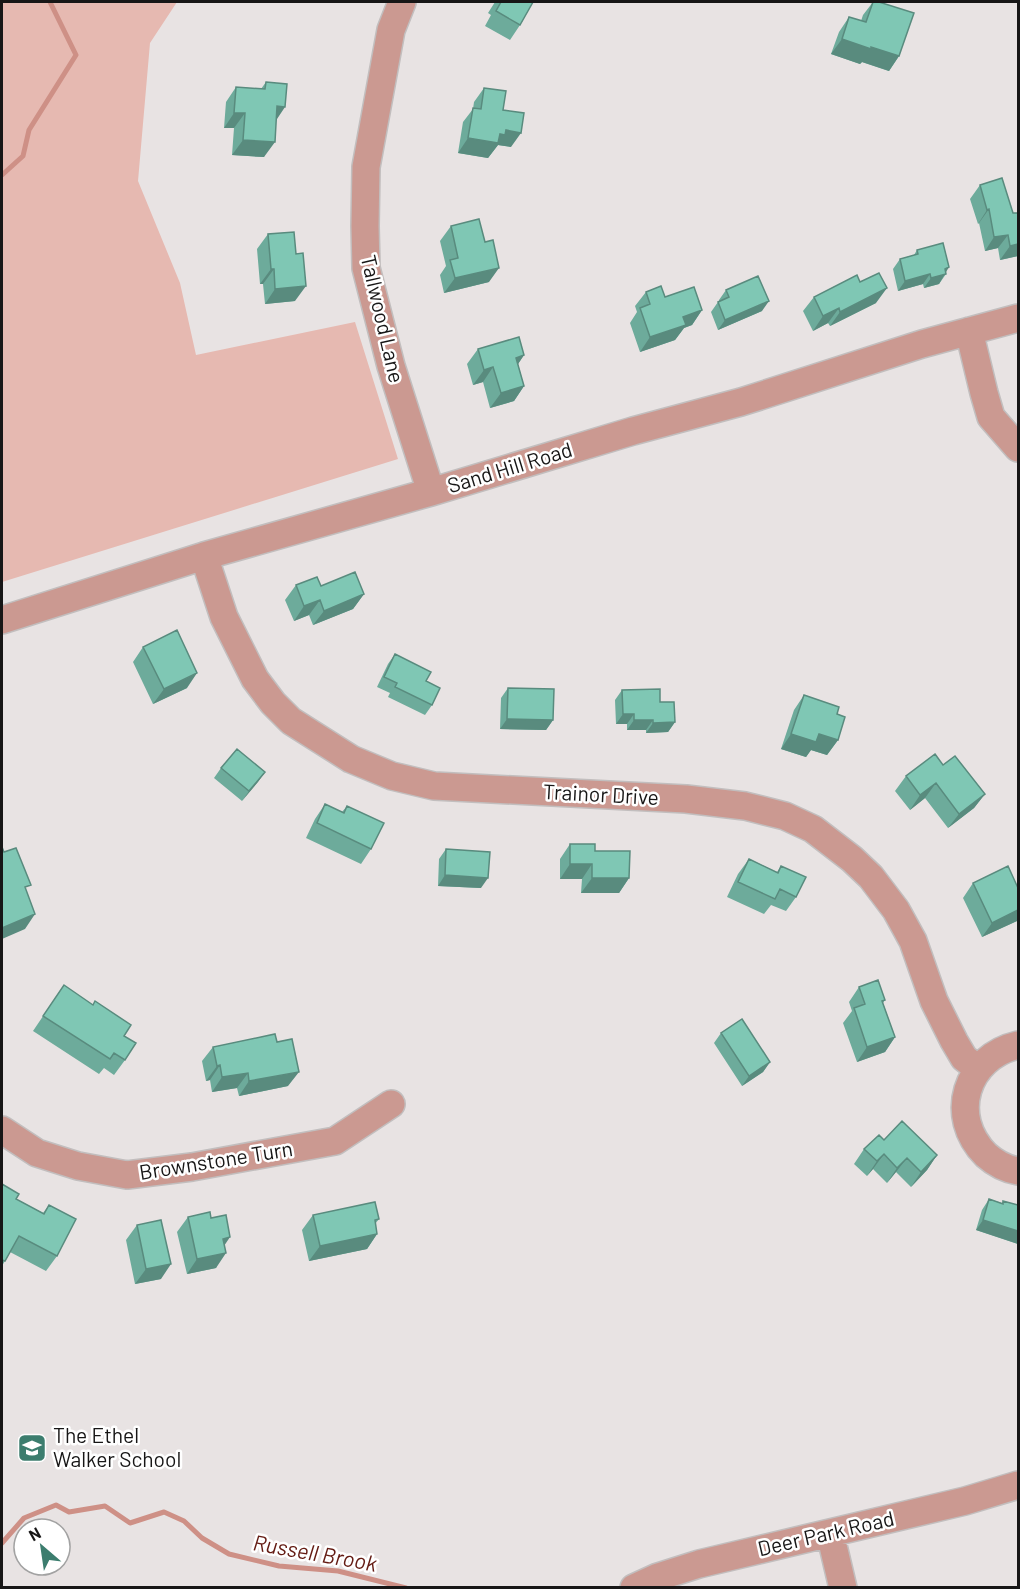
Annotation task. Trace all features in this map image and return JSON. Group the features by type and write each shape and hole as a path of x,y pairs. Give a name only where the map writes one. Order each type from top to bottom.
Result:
{"street":[{"name":"Tallwood Lane","path":"402,2 391,30 366,167 364,226 366,268 391,366 431,492"},
{"name":"Sand Hill Road","path":"2,620 204,556 431,492 633,431 741,402 922,344 1018,318"},
{"path":"969,331 991,417 1018,448"},
{"name":"Trainor Drive","path":"204,556 224,617 255,679 273,703 291,721 351,759 392,776 434,786 686,799 745,807 785,816 813,829 871,876 896,910 913,940 934,1001 954,1041 964,1058 978,1069"},
{"path":"1018,1045 991,1056 978,1069 968,1087 964,1107 968,1128 977,1146 992,1161 1010,1170 1018,1171"},
{"name":"Brownstone Turn","path":"2,1130 37,1153 78,1166 127,1175 192,1167 335,1141 391,1104"},
{"name":"Deer Park Road","path":"634,1587 699,1564 965,1501 1018,1485"},
{"path":"830,1533 843,1587"}],"shaded area":[{"path":"2,2 177,2 150,43 138,181 180,283 196,355 355,322 398,459 2,582"}],"building":[{"path":"501,2 533,2 520,25 496,11"},
{"path":"873,2 914,13 899,56 842,39 849,17 866,22"},
{"path":"266,82 287,84 285,107 277,106 275,142 243,140 245,113 234,113 236,87 265,89"},
{"path":"484,88 506,91 503,110 524,113 521,133 506,130 505,135 500,134 498,143 468,138 473,108 481,109"},
{"path":"1002,178 1013,213 1018,213 1018,244 1010,246 1008,235 994,237 989,209 987,210 980,185"},
{"path":"479,219 485,242 493,240 499,268 455,278 450,260 458,258 451,226"},
{"path":"294,232 296,254 303,253 306,286 275,289 268,234"},
{"path":"943,243 949,267 945,269 946,274 931,278 930,274 905,281 900,259 918,254 917,250"},
{"path":"879,273 887,288 840,312 839,308 823,316 814,297 857,275 860,282"},
{"path":"758,276 769,301 725,320 718,302 729,297 726,290"},
{"path":"661,286 665,297 694,287 702,310 683,317 686,325 650,337 640,308 650,304 646,292"},
{"path":"519,337 524,355 516,358 524,386 501,393 493,367 484,370 478,349"},
{"path":"355,572 364,594 324,611 320,600 304,606 296,585 317,577 321,586"},
{"path":"177,630 197,673 164,689 143,647"},
{"path":"395,654 431,672 426,681 440,688 432,705 395,687 397,683 384,677"},
{"path":"508,688 554,689 553,720 507,719"},
{"path":"660,689 660,702 674,702 675,722 653,723 653,720 634,720 634,714 623,714 622,690"},
{"path":"804,695 839,707 837,714 845,717 838,740 819,734 816,742 791,734"},
{"path":"237,749 265,772 249,791 221,768"},
{"path":"935,754 943,765 955,756 985,794 959,814 936,783 920,795 906,776"},
{"path":"325,804 344,813 347,806 384,823 371,849 317,823"},
{"path":"570,844 595,844 595,851 630,851 629,878 592,878 592,864 570,864"},
{"path":"2,847 4,852 16,848 31,885 25,887 35,914 2,928"},
{"path":"446,849 490,852 488,878 445,875"},
{"path":"749,859 778,873 781,866 806,877 796,897 780,889 775,899 738,882"},
{"path":"1008,866 1018,888 1018,910 992,923 973,883"},
{"path":"878,980 885,1000 882,1001 895,1037 867,1047 854,1008 865,1004 859,987"},
{"path":"64,985 93,1005 95,1001 131,1025 124,1036 136,1043 125,1060 114,1053 110,1059 43,1016"},
{"path":"742,1019 770,1062 749,1076 721,1033"},
{"path":"275,1034 277,1042 292,1039 299,1072 249,1081 248,1073 222,1077 213,1047"},
{"path":"902,1121 937,1155 921,1172 907,1158 897,1168 884,1154 877,1161 864,1149 879,1135 884,1140"},
{"path":"2,1184 19,1194 16,1199 44,1214 49,1205 76,1219 57,1256 19,1236 5,1261 2,1260"},
{"path":"989,1199 1003,1204 1003,1201 1018,1205 1018,1231 983,1220"},
{"path":"375,1202 379,1219 375,1220 377,1234 320,1246 313,1215"},
{"path":"210,1212 211,1218 226,1215 230,1237 223,1239 226,1253 197,1259 188,1217"},
{"path":"161,1220 171,1264 146,1269 137,1225"}],"waterway":[{"path":"2,175 23,156 29,130 76,55 50,2"},
{"name":"Russell Brook","path":"2,1543 24,1518 56,1505 69,1512 105,1506 130,1523 164,1512 184,1521 202,1538 229,1554 279,1566 338,1571 406,1588"}],"place":[{"name":"The Ethel Walker School","path":"32,1448"}]}
